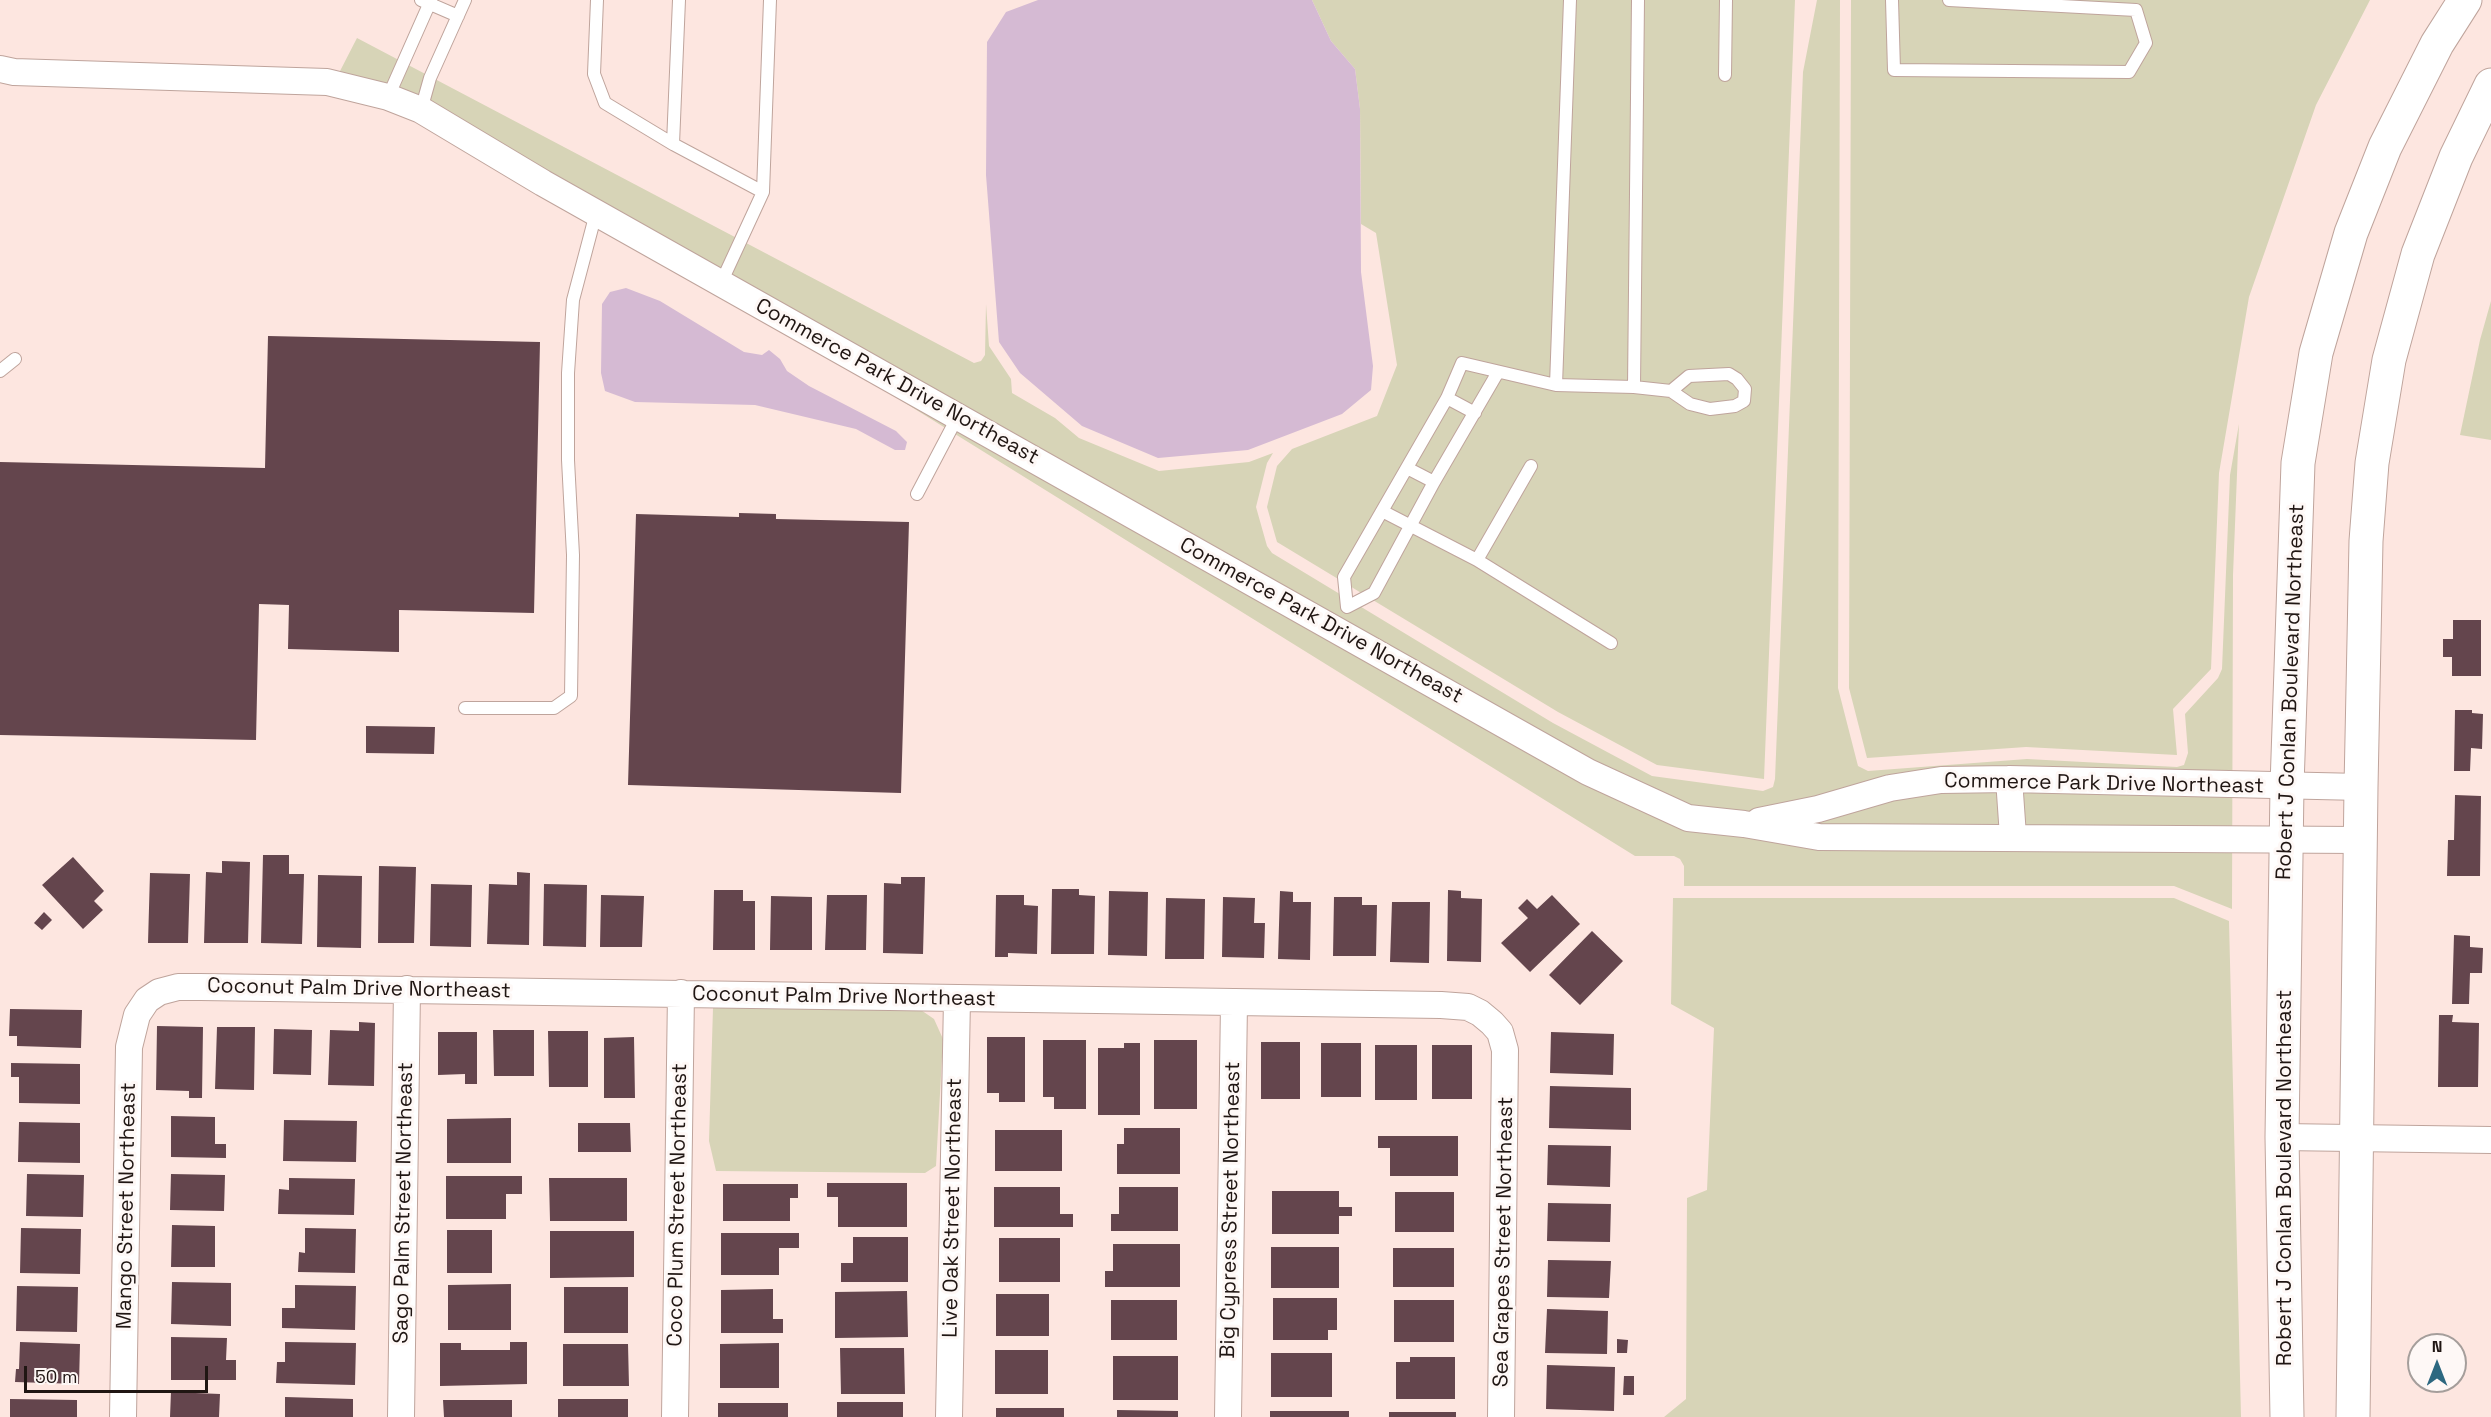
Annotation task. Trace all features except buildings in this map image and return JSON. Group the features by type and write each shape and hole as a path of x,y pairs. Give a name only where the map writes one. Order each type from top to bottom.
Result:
{"main road":[{"name":"Robert J Conlan Boulevard Northeast","path":"2287,1417 2282,1137 2285,840 2298,463 2316,353 2351,233 2385,147 2437,44 2465,0"},
{"path":"2353,1417 2361,787 2366,541 2372,463 2390,360 2418,254 2456,157 2491,85"}],"street":[{"name":"Commerce Park Drive Northeast","path":"4,73 327,82 388,97 421,110 596,213 1588,772 1688,818 1744,824 1819,837 2013,836 2360,840"},
{"name":"Commerce Park Drive Northeast","path":"1744,824 1818,809 1890,788 1941,780 2009,779 2361,787"},
{"path":"2009,779 2013,836"},
{"name":"Coconut Palm Drive Northeast","path":"147,1000 159,992 178,987 1441,1005 1468,1007 1480,1013 1500,1032 1506,1066"},
{"name":"Sago Palm Street Northeast","path":"401,1417 407,989"},
{"name":"Coco Plum Street Northeast","path":"675,1417 681,993"},
{"name":"Live Oak Street Northeast","path":"949,1417 957,999"},
{"name":"Mango Street Northeast","path":"123,1417 129,1047 137,1015 147,1000"},
{"name":"Big Cypress Street Northeast","path":"1228,1417 1234,1003"},
{"name":"Sea Grapes Street Northeast","path":"1502,1417 1506,1066"},
{"path":"2282,1137 2491,1140"}],"lane":[{"path":"421,110 430,78 465,0"},
{"path":"597,0 594,74 605,103 673,144 763,192"},
{"path":"673,144 679,0"},
{"path":"721,283 763,192 770,0"},
{"path":"1556,385 1570,0"},
{"path":"1634,387 1638,0"},
{"path":"1725,75 1726,0"},
{"path":"1892,0 1894,70 2129,72 2146,43 2136,10 1949,0"},
{"path":"388,97 427,1 458,16"},
{"path":"465,708 554,708 571,696 573,555 567,460 567,373 573,300 596,213"},
{"path":"0,370 15,359"},
{"path":"1336,630 1347,607 1344,577 1447,398 1462,363 1556,385 1634,387 1671,391 1690,404 1710,409 1735,406 1744,401 1745,388 1729,374 1689,376 1671,391"},
{"path":"1347,607 1374,593 1434,482 1498,372"},
{"path":"1447,398 1475,413"},
{"path":"917,494 958,416"},
{"path":"1477,560 1531,466"},
{"path":"1407,468 1434,482"},
{"path":"1382,511 1411,528 1477,560 1611,643"}],"shaded area":[{"path":"1038,0 1312,0 1331,41 1355,69 1360,109 1361,272 1373,366 1371,390 1342,414 1248,450 1158,458 1082,426 1020,373 999,342 986,175 987,42 1006,12"},
{"path":"1312,0 1795,0 1764,779 1657,765 1558,712 1277,542 1267,507 1277,466 1292,449 1377,416 1397,365 1376,233 1361,224 1360,109 1355,69 1331,41"},
{"path":"1817,0 1840,0 1838,688 1858,766 1868,771 2027,759 2177,767 2184,765 2188,753 2185,714 2218,678 2222,669 2230,475 2239,424 2233,575 2232,909 2174,886 1684,886 1684,866 1680,859 1674,856 1635,856 491,146 339,73 357,38 974,363 981,361 985,355 986,304 989,346 1011,379 1012,393 1055,418 1079,438 1159,471 1249,462 1273,453 1267,463 1256,507 1267,546 1272,553 1553,723 1652,776 1763,791 1773,787 1775,779 1803,72"},
{"path":"1851,0 2370,0 2316,105 2249,297 2219,473 2211,669 2173,709 2177,755 2026,747 1867,758 1849,688"},
{"path":"626,288 660,301 744,352 762,355 769,350 780,359 787,371 809,386 896,431 907,442 905,450 895,450 856,429 755,405 635,402 605,391 601,373 602,304 610,292"},
{"path":"2491,301 2491,440 2460,435 2480,340"},
{"path":"1673,898 2174,898 2229,921 2241,1417 1664,1417 1686,1399 1687,1198 1707,1190 1714,1028 1671,1004"},
{"path":"728,1003 918,1008 934,1019 943,1039 936,1166 925,1173 716,1171 709,1141 713,1008"}]}
